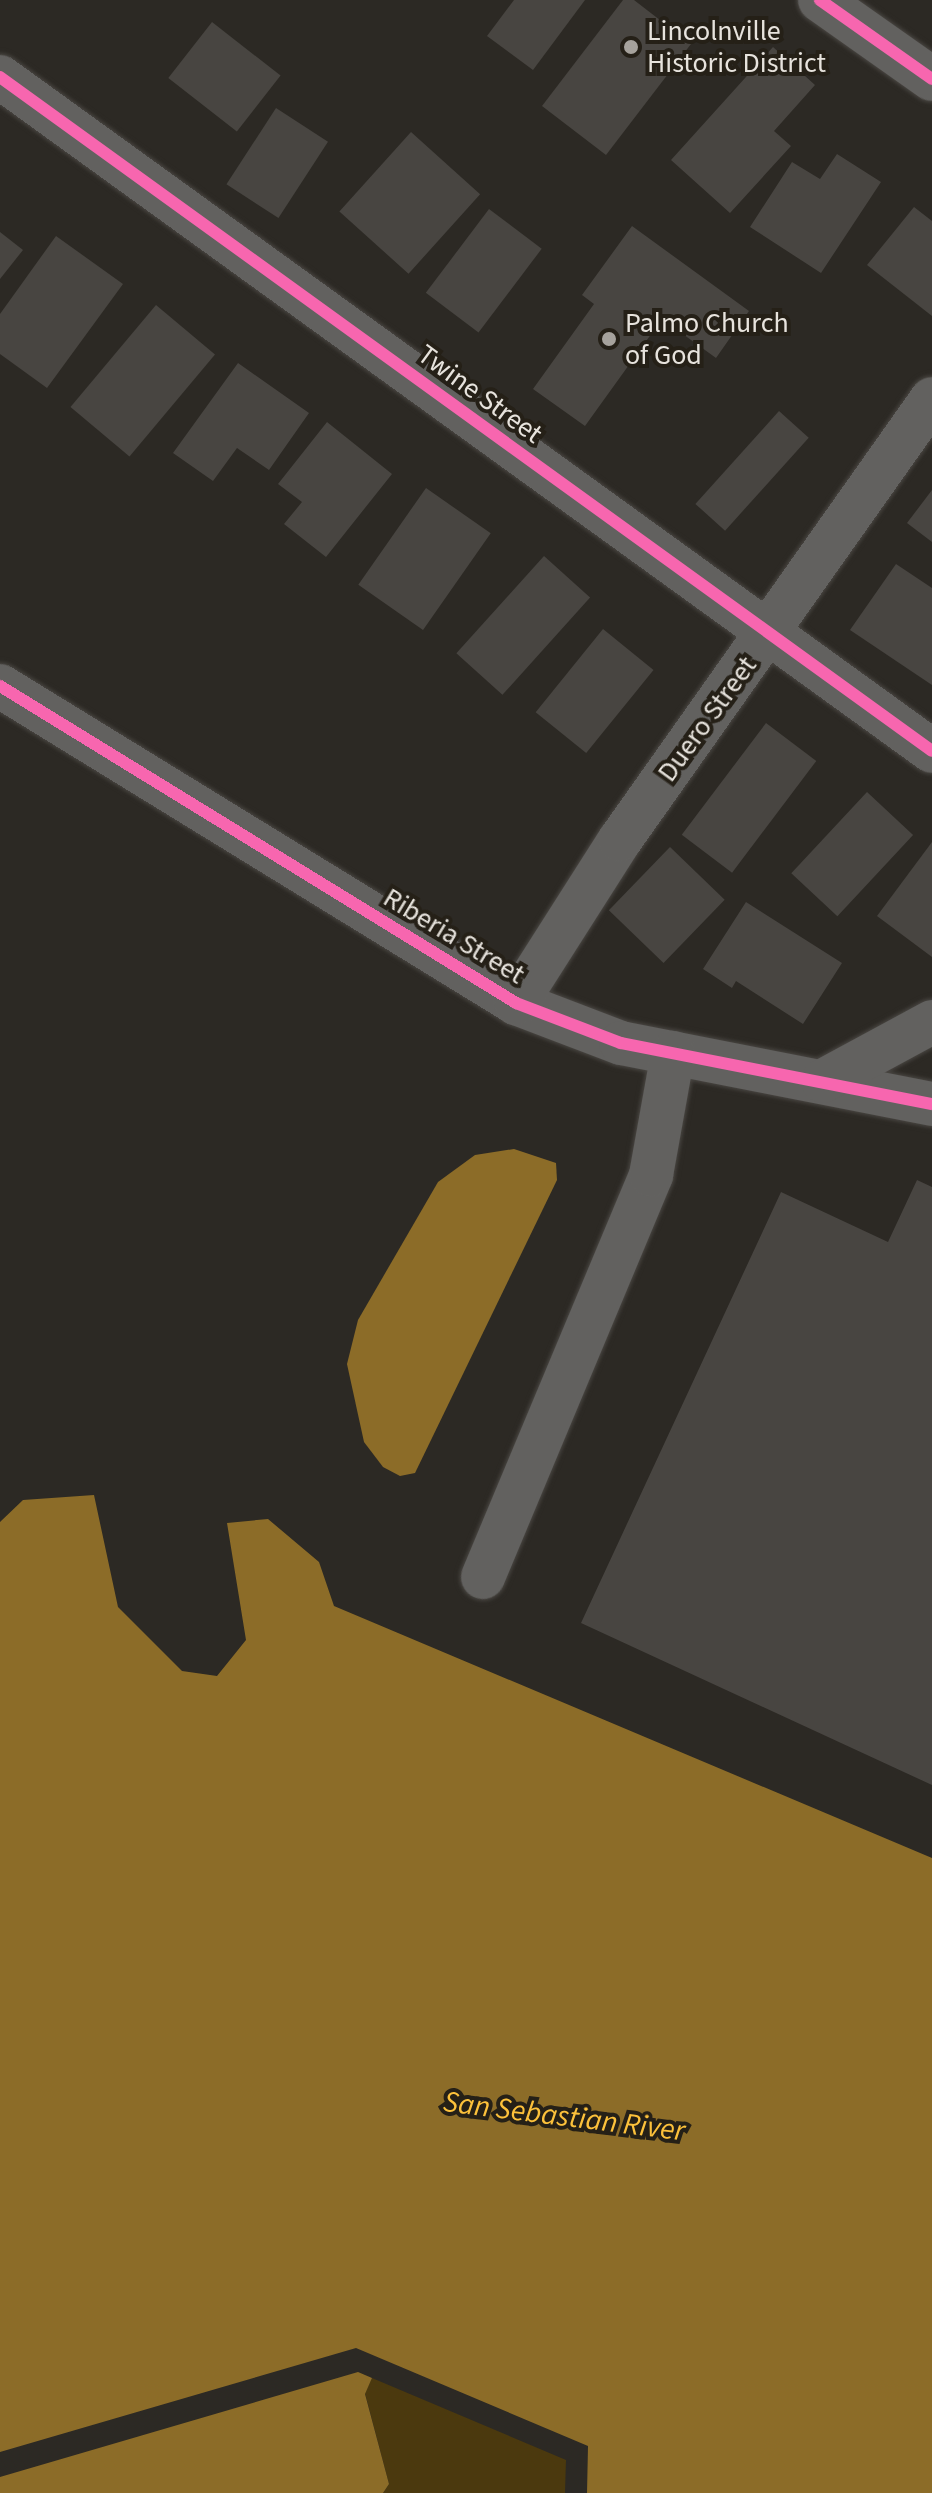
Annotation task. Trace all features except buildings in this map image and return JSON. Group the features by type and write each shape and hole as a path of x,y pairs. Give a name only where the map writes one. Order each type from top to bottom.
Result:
{"street":[{"path":"820,0 932,79"},
{"name":"Twine Street","path":"0,77 932,751"},
{"name":"Duero Street","path":"516,1003 620,840 932,399"},
{"name":"Riberia Street","path":"0,686 516,1003 586,1032 673,1053 932,1104"},
{"path":"823,1081 932,1022"},
{"path":"483,1577 651,1175 673,1053"}],"shaded area":[{"path":"372,2378 566,2460 565,2493 383,2493 389,2484 365,2393"}],"water":[{"path":"514,1149 556,1163 557,1180 415,1473 400,1476 383,1467 364,1442 347,1364 358,1320 438,1182 475,1155"},
{"name":"San Sebastian River","path":"94,1495 118,1607 182,1671 217,1676 246,1640 227,1523 268,1519 319,1562 334,1606 932,1858 932,2493 587,2493 588,2446 356,2348 0,2452 0,1522 23,1500"},
{"path":"358,2372 372,2378 365,2394 389,2484 383,2493 0,2493 0,2477"}],"cycle path":[{"path":"820,0 932,79"},
{"path":"0,77 932,751"},
{"path":"0,686 516,1003 621,1043 932,1104"}],"place":[{"name":"Lincolnville Historic District","path":"631,47"},
{"name":"Palmo Church of God","path":"609,339"}]}
